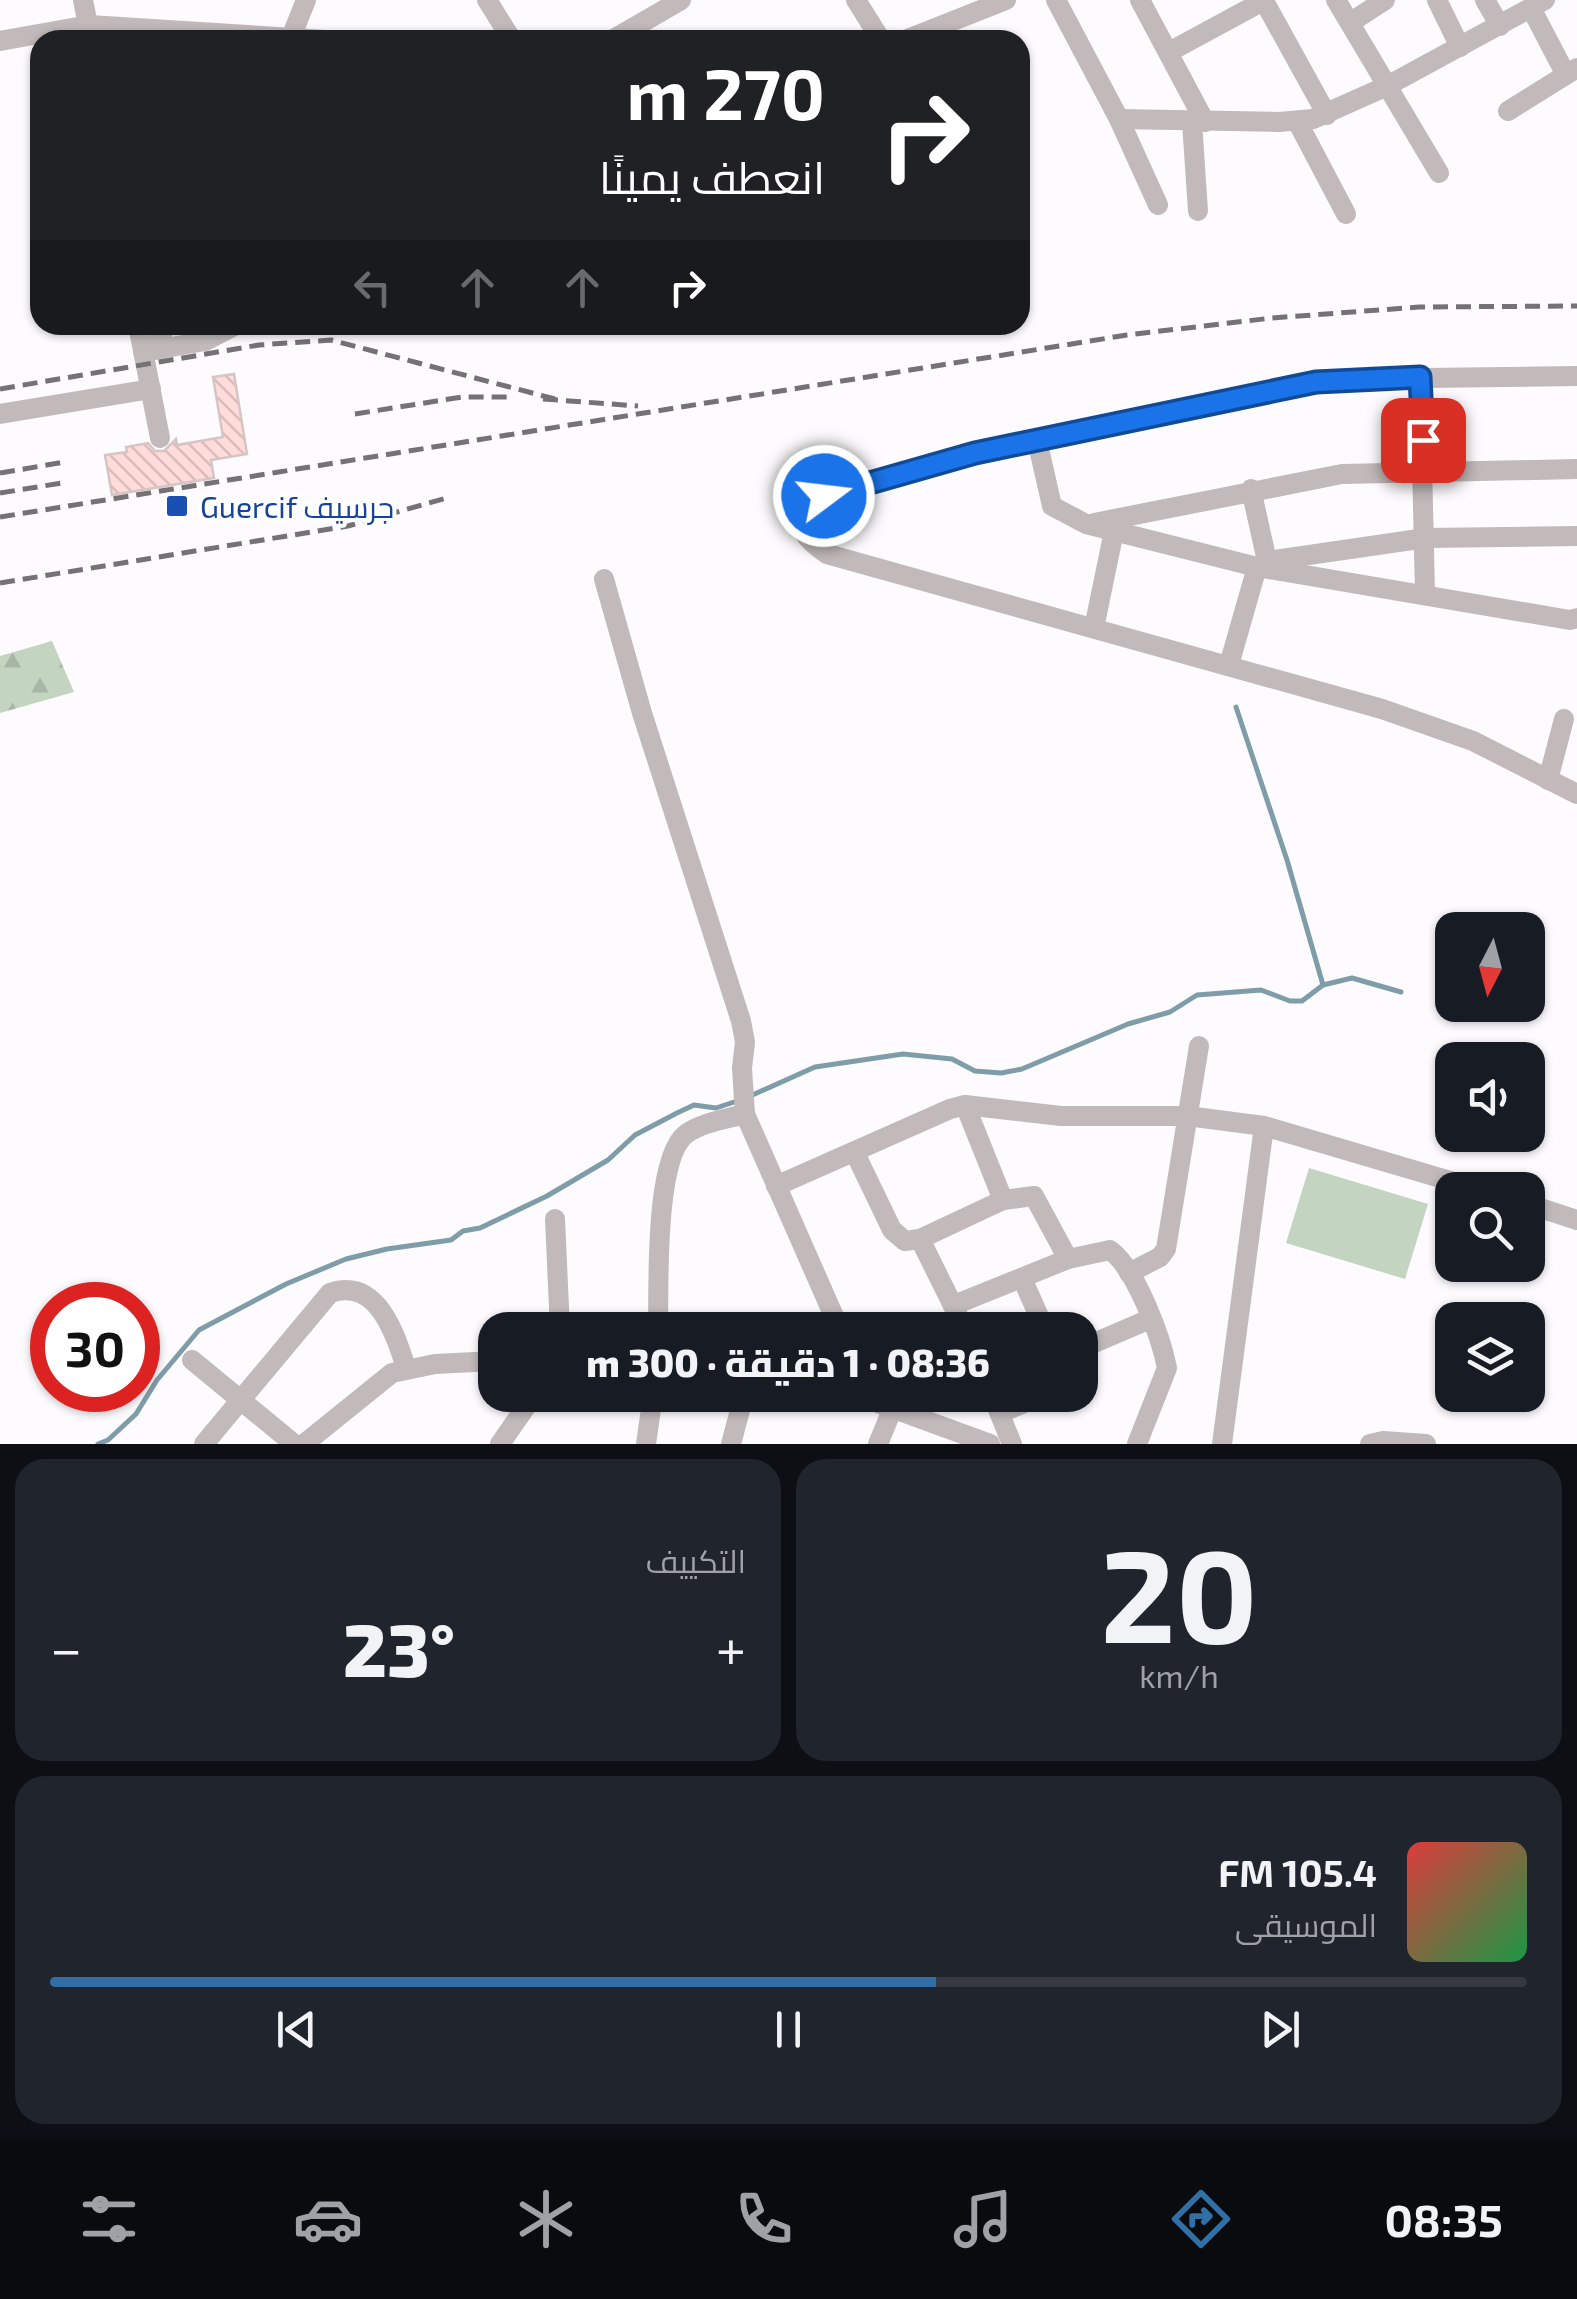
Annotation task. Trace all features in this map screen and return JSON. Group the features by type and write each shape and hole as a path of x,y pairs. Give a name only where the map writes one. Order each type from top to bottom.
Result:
{"street":[{"path":"82,0 89,30"},
{"path":"294,30 306,0"},
{"path":"487,0 506,30"},
{"path":"629,30 680,0"},
{"path":"856,0 875,30"},
{"path":"930,30 1006,0"},
{"path":"1056,0 1119,119 1158,205"},
{"path":"1140,0 1169,52 1199,122 1198,210"},
{"path":"1169,52 1264,0 1327,116"},
{"path":"1336,0 1439,173"},
{"path":"1351,22 1386,0"},
{"path":"1437,0 1460,47"},
{"path":"1485,0 1500,26"},
{"path":"1119,119 1297,121 1327,116 1538,4 1571,72 1508,110"},
{"path":"0,41 30,38"},
{"path":"1297,121 1346,214"},
{"path":"142,335 149,351 160,438"},
{"path":"149,351 159,335"},
{"path":"149,351 205,341 217,335"},
{"path":"1577,376 1316,382 975,453 824,496 806,504 801,516 801,528 808,542 827,554 1441,728 1577,794"},
{"path":"1420,377 1426,538 1424,593"},
{"path":"0,414 151,389"},
{"path":"1036,440 1052,506 1086,524 1262,564 1570,620 1577,618"},
{"path":"1086,524 1342,474 1577,469"},
{"path":"1229,666 1262,564 1251,489"},
{"path":"1094,628 1114,531"},
{"path":"1262,564 1426,538 1577,536"},
{"path":"604,578 642,713 741,1021 745,1042 745,1114 832,1312"},
{"path":"1548,780 1564,719"},
{"path":"1129,1273 1160,1258 1166,1249 1199,1046"},
{"path":"776,1186 950,1108 965,1105 1061,1116 1187,1116 1264,1126 1435,1176"},
{"path":"965,1105 1003,1200"},
{"path":"658,1312 668,1162 687,1133 745,1114"},
{"path":"1222,1444 1264,1126"},
{"path":"855,1153 892,1230 905,1242 920,1239 1003,1200 1034,1196 1068,1259"},
{"path":"1545,1210 1577,1220"},
{"path":"555,1219 559,1312"},
{"path":"920,1239 957,1312"},
{"path":"954,1304 1068,1259 1110,1250 1129,1273 1167,1368 1137,1444"},
{"path":"1022,1278 1037,1312"},
{"path":"204,1444 330,1293 354,1289 366,1295 382,1311 396,1336 406,1368"},
{"path":"1098,1341 1150,1319"},
{"path":"192,1360 294,1444"},
{"path":"304,1444 380,1382 406,1368 478,1362"},
{"path":"500,1444 522,1412"},
{"path":"646,1444 650,1412"},
{"path":"731,1444 739,1412"},
{"path":"874,1412 878,1444"},
{"path":"903,1412 990,1444"},
{"path":"999,1412 1012,1444"},
{"path":"1370,1444 1426,1444"}],"green space":[{"path":"52,641 74,692 0,713 0,656"},
{"path":"1309,1168 1428,1204 1405,1279 1286,1243"}],"building":[{"name":"Guercif جرسيف","path":"234,374 247,454 211,460 214,478 112,495 105,455 127,452 126,447 148,443 155,451 164,451 176,439 177,445 223,437 213,377"}],"waterway":[{"path":"1236,707 1323,985"},
{"path":"748,1097 815,1067 903,1054 952,1059 975,1071 1001,1073 1022,1069 1128,1024 1170,1012 1197,995 1261,990 1290,1001 1302,1001 1323,985 1352,978 1401,992"},
{"path":"98,1444 108,1440 136,1414 157,1380 199,1330 286,1284 346,1259 451,1240 463,1231 480,1228 547,1196 608,1160 635,1135 677,1113 694,1105 716,1108 737,1101"}],"railway":[{"path":"0,517 1127,335 1272,318 1419,307 1577,306"},
{"path":"0,389 259,345 331,340 555,399"},
{"path":"355,414 462,397 508,397"},
{"path":"543,399 638,406"},
{"path":"0,473 65,462"},
{"path":"0,493 68,482"},
{"path":"0,583 348,526 450,497"}],"place":[{"name":"Guercif جرسيف","path":"177,506"}],"route":[{"path":"824,496 975,453 1340,378 1420,377 1423,440"}]}
